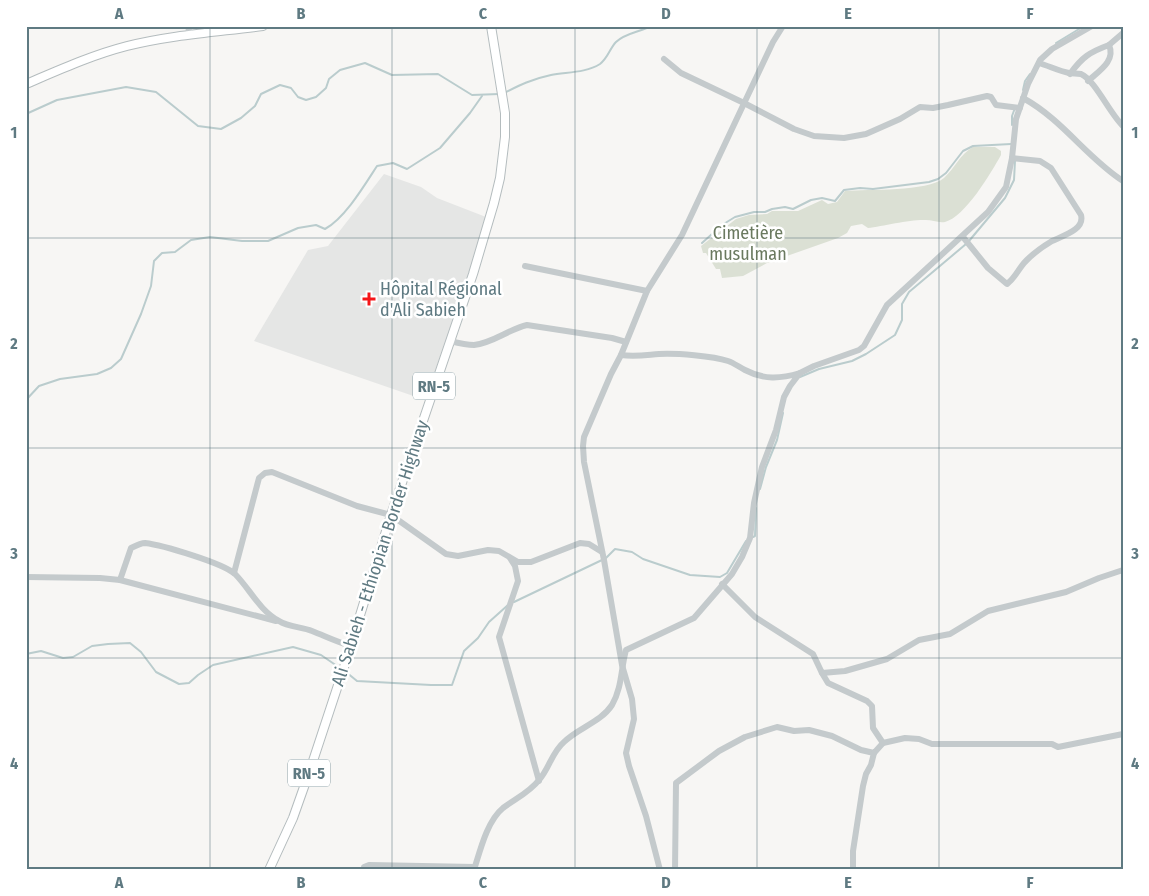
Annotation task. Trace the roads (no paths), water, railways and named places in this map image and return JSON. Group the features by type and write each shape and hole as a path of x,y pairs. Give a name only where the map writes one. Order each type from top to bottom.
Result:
{"main road":[{"path":"26,84 100,54 126,46 190,35 263,26"},
{"name":"Ali Sabieh - Ethiopian Border Highway","path":"269,870 293,818 343,671 391,516 476,266 500,178 505,136 501,82 492,26"}],"street":[{"path":"188,26 190,35"},
{"path":"660,870 646,816 626,753 634,719 632,699 622,665 584,462 584,437 647,291 682,235 773,42 783,26"},
{"path":"621,355 634,357 661,354 722,359 758,376 784,378 859,350 864,346 887,305 988,212 1006,187 1012,158 1016,120 1028,84 1039,63 1052,49 1092,26"},
{"path":"1070,74 1079,61 1090,52 1109,44 1123,33"},
{"path":"1088,81 1109,62 1112,55 1109,44"},
{"path":"664,59 681,73 794,129 814,136 832,138 866,134 920,108 933,108 987,96 996,105 1020,108"},
{"path":"1039,63 1070,74 1081,74 1104,99 1115,119 1123,126"},
{"path":"1023,98 1041,108 1086,149 1102,168 1123,181"},
{"path":"963,236 988,268 1007,284 1029,257 1068,234 1081,223 1081,215 1051,168 1040,161 1012,158"},
{"path":"525,266 647,291"},
{"path":"450,341 472,345 485,342 527,325 612,338 626,342"},
{"path":"364,870 364,867 369,865 474,868 487,831 501,810 539,781 564,741 598,719 610,707 620,686 626,650 694,618 732,574 750,538 754,503 762,467 776,430 784,397 800,373"},
{"path":"234,573 259,478 265,473 272,472 357,506 391,516 446,554 458,556 488,550 499,551 518,562 531,562 580,543 588,544 602,552"},
{"path":"120,580 131,548 144,543 194,555 227,568 234,573 260,606 279,622"},
{"path":"509,557 515,566 518,582 500,637 539,781"},
{"path":"822,673 845,671 888,659 919,640 950,634 988,611 1066,592 1123,570"},
{"path":"26,577 120,580 311,630 351,646"},
{"path":"722,584 755,617 813,654 828,683 866,701 872,706 873,728 883,743"},
{"path":"674,870 676,783 719,751 745,737 777,727 794,731 809,730 832,736 861,750 874,753"},
{"path":"853,870 853,851 863,786 874,753 883,743 905,738 919,739 932,744 1052,744 1058,747 1123,734"}],"waterway":[{"path":"504,93 538,78 582,71 594,67 603,62 614,44 620,39 651,26"},
{"path":"1056,43 1084,26"},
{"path":"26,114 57,100 126,87 156,92 198,126 221,129 241,118 255,106 261,94 280,85 291,88 298,97 306,100 316,97 326,88 329,79 340,70 365,63 392,75 438,74 472,95 499,94"},
{"path":"1023,90 1025,81 1030,74"},
{"path":"26,400 39,386 60,379 97,374 111,368 121,359 151,286 154,261 162,253 175,252 191,240 210,237 242,241 268,241 298,228 316,225 325,229 347,210 377,166 393,163 407,169 440,148 482,96"},
{"path":"1012,125 1012,116 1015,108"},
{"path":"702,243 722,225 735,217 785,207 793,209 811,200 822,198 835,201 844,190 873,189 929,182 938,179 946,173 963,151 973,146 1011,144"},
{"path":"969,241 1005,198 1014,180 1015,161"},
{"path":"800,377 819,369 852,361 895,335 902,320 902,304 909,292 966,244"},
{"path":"760,489 766,467 777,440 783,413"},
{"path":"753,537 755,536 756,508"},
{"path":"606,558 615,549 632,552 643,559 690,575 720,577 727,573 746,541"},
{"path":"514,602 602,560"},
{"path":"346,672 357,681 452,685 464,651 478,638 489,622 508,605"},
{"path":"26,654 41,651 63,658 73,657 92,646 130,643 141,652 156,672 179,684 189,683 213,665 293,647 321,655 340,668"}],"place":[{"name":"Hôpital Régional d'Ali Sabieh","path":"369,299"}],"park label":[{"name":"Cimetière musulman","path":"748,243"}]}
